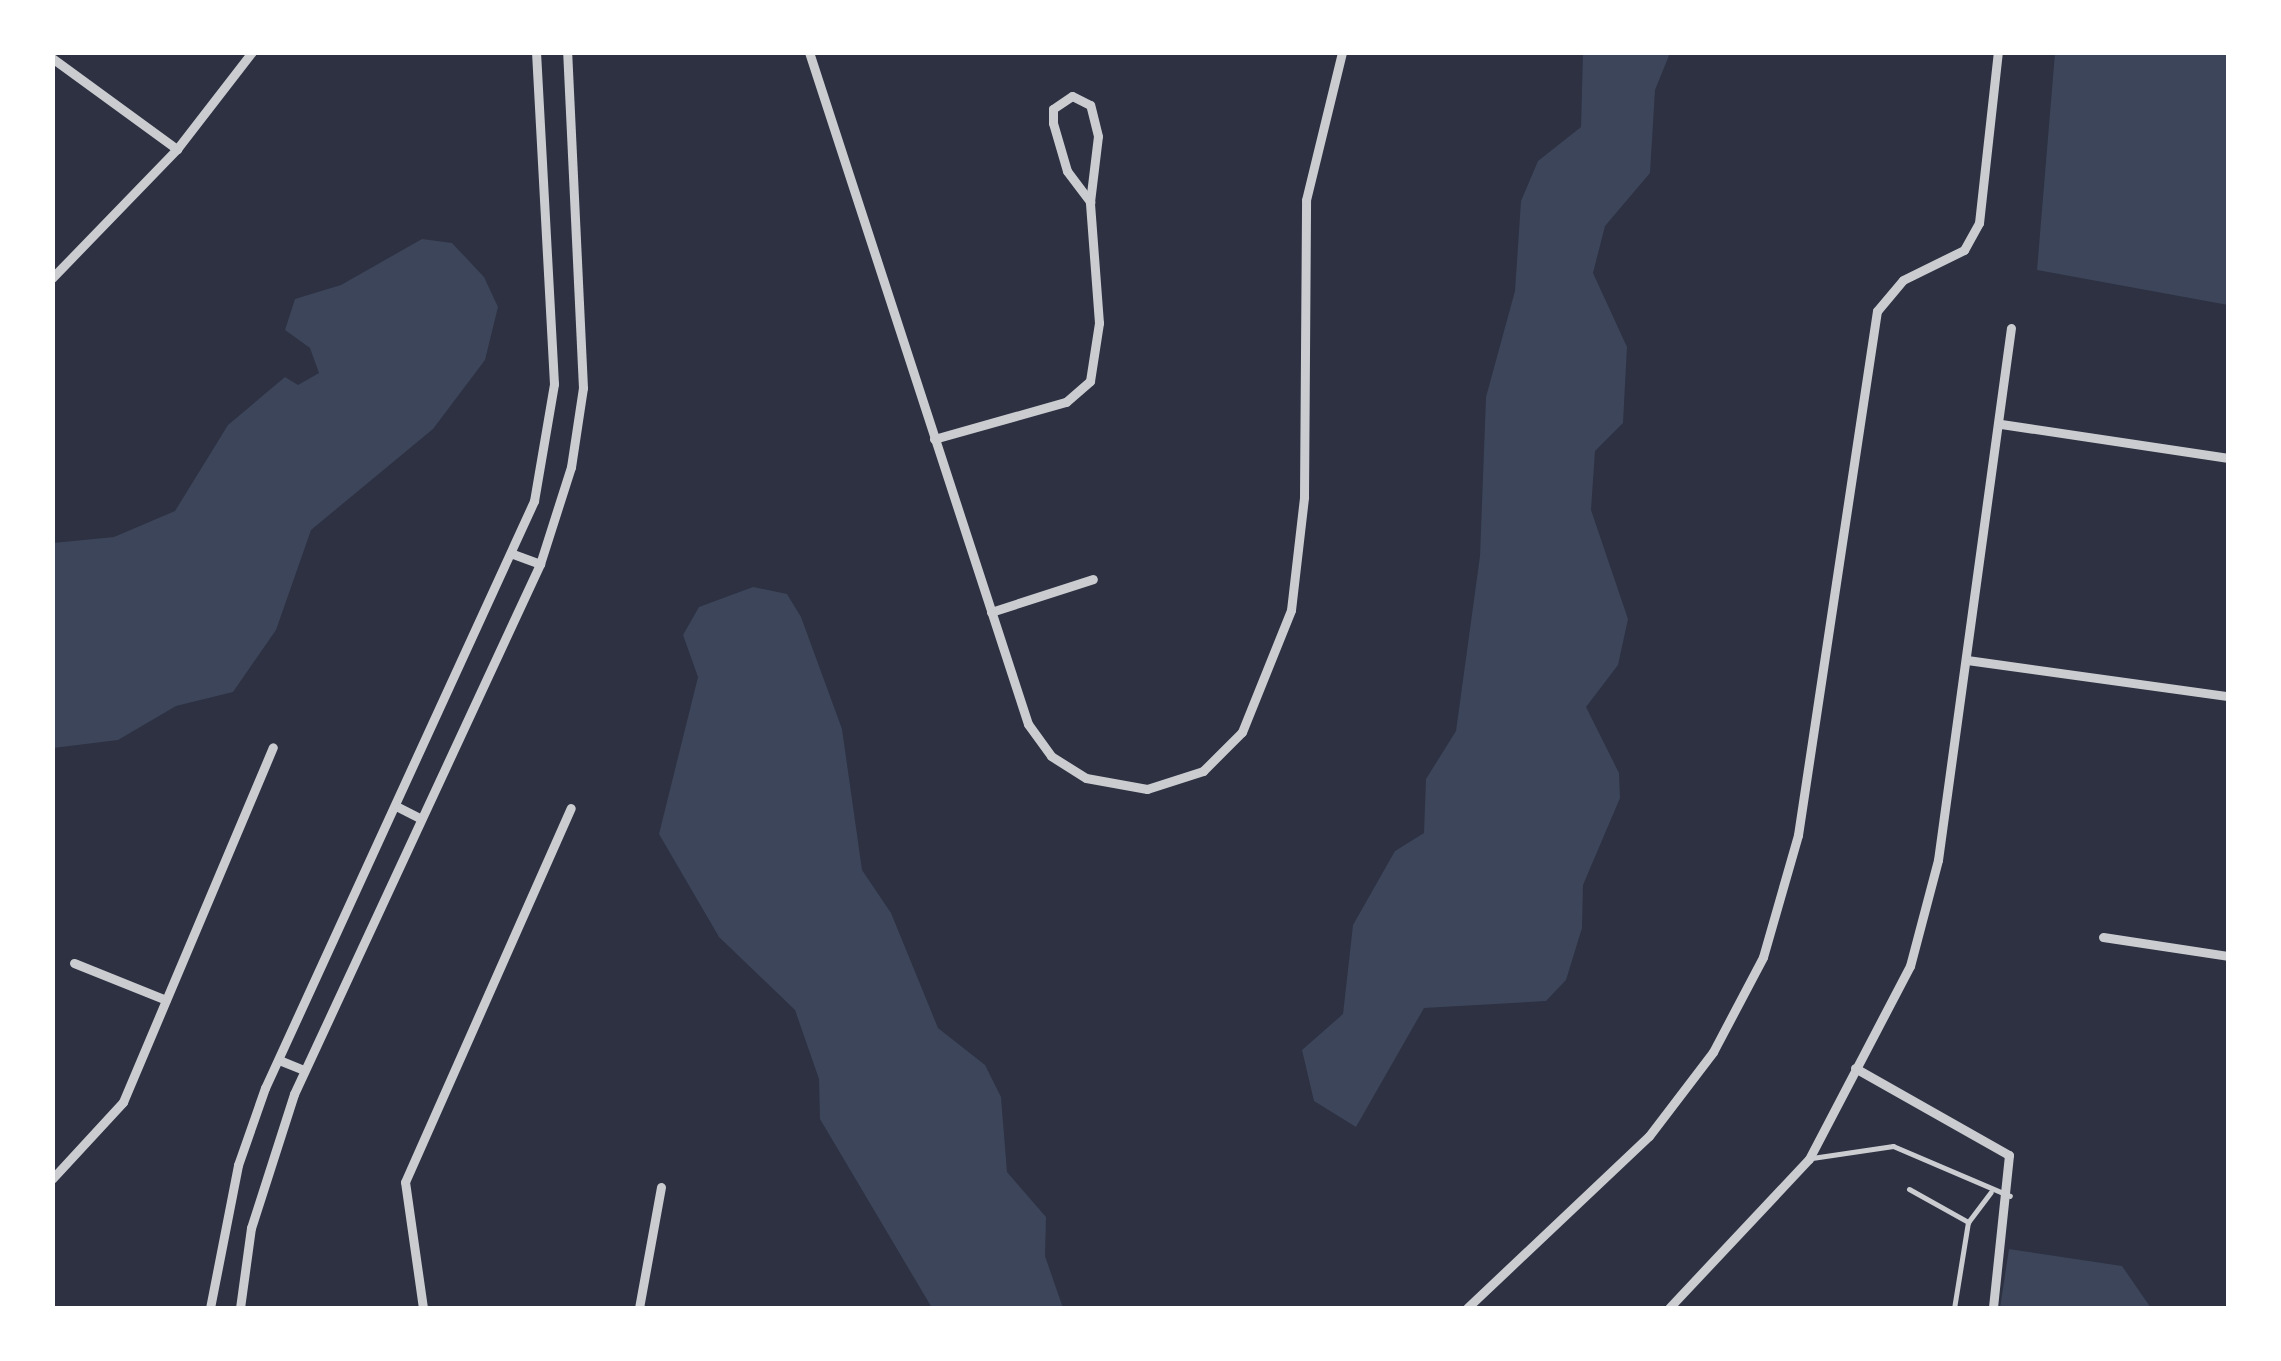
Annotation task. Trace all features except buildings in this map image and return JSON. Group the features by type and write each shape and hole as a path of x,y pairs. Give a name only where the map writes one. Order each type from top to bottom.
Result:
{"street":[{"path":"52,278 177,149 252,52"},
{"path":"210,1308 238,1166 279,1060 513,554 546,448 552,308 536,52"},
{"path":"240,1308 266,1170 304,1070 540,564 579,426 567,52"},
{"path":"809,52 1028,724 1051,756 1086,778 1146,790 1180,783 1242,732 1297,582 1306,200 1342,52"},
{"path":"1467,1308 1648,1136 1714,1052 1763,957 1798,835 1877,312 1903,280 1964,250 1979,223 1998,52"},
{"path":"52,58 177,149"},
{"path":"934,439 1066,402 1090,382 1099,323 1090,202 1094,113 1082,98 1062,98 1053,109 1057,140 1090,202"},
{"path":"552,308 578,306"},
{"path":"1669,1308 1809,1158 1856,1068 1886,1021 1927,911 1967,660 2011,328"},
{"path":"2000,424 2228,458"},
{"path":"513,554 540,564"},
{"path":"991,612 1093,579"},
{"path":"1967,660 2228,696"},
{"path":"52,1179 114,1118 273,747"},
{"path":"396,806 420,818"},
{"path":"422,1308 405,1182 570,808"},
{"path":"2103,938 2228,956"},
{"path":"74,963 166,1000"},
{"path":"279,1060 304,1070"},
{"path":"1856,1068 1993,1140 2009,1155 2010,1196 1993,1308"},
{"path":"639,1308 661,1187"}],"lane":[{"path":"1809,1158 1893,1146 1991,1192 2010,1196"},
{"path":"1909,1189 1968,1222"},
{"path":"1954,1308 1968,1222 1991,1192"}],"shaded area":[{"path":"1583,53 1670,53 1655,90 1650,173 1605,226 1593,273 1627,347 1623,423 1595,451 1591,510 1628,619 1618,665 1586,707 1619,773 1620,798 1583,885 1582,928 1566,980 1546,1001 1424,1008 1356,1127 1314,1101 1302,1050 1343,1014 1353,925 1395,851 1424,833 1426,779 1456,731 1480,556 1486,397 1515,291 1521,201 1538,161 1581,127"},
{"path":"2055,53 2228,53 2228,305 2037,270"},
{"path":"422,239 452,243 484,277 498,307 485,360 433,429 311,530 276,630 233,692 176,706 118,740 53,748 53,543 114,537 175,511 228,425 285,377 298,385 319,373 310,348 285,330 295,299 341,285"},
{"path":"753,587 787,594 801,617 842,729 862,870 891,913 938,1028 985,1065 1001,1097 1007,1172 1046,1217 1045,1256 1063,1308 932,1308 820,1119 819,1079 795,1010 719,937 659,834 698,677 683,635 699,607"},
{"path":"2009,1249 2122,1266 2151,1308 2000,1308"}]}
